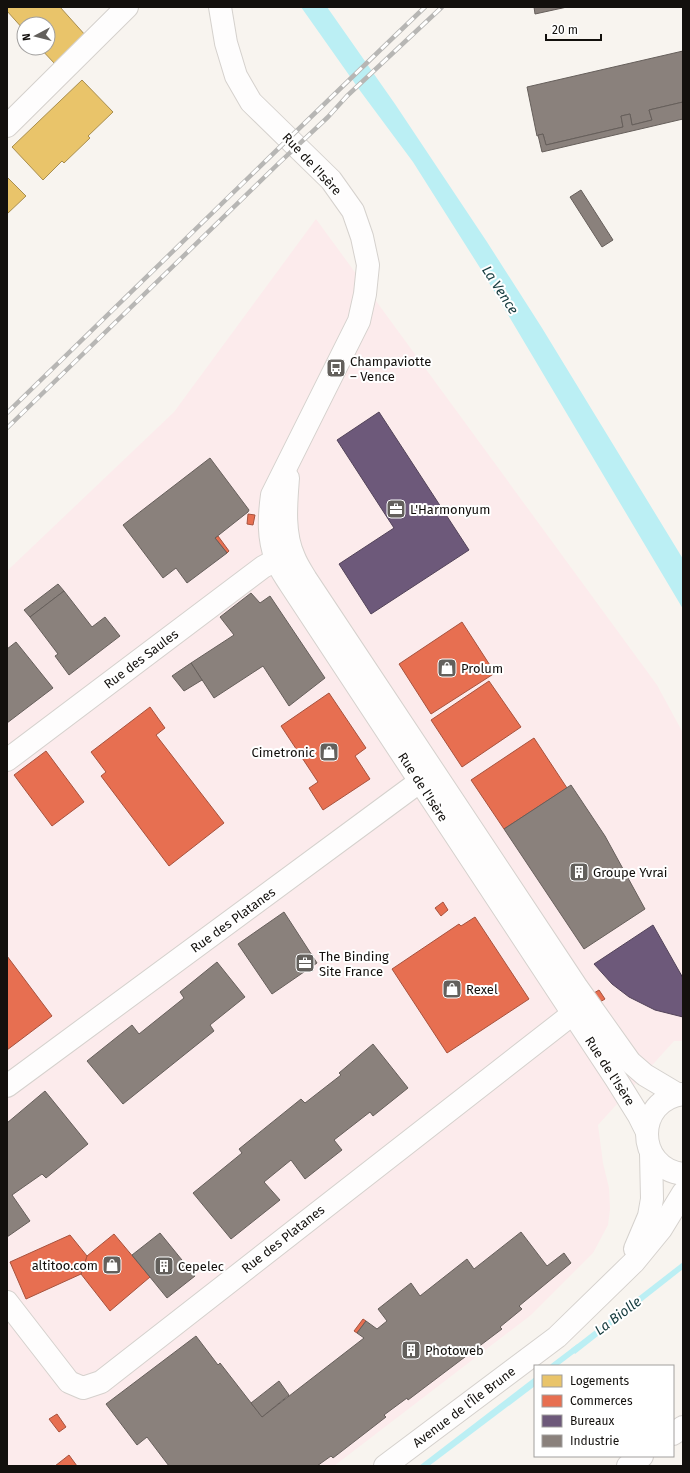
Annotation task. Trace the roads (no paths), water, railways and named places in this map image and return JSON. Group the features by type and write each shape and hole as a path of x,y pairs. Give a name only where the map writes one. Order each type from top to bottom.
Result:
{"main road":[{"path":"7,126 127,7"},
{"name":"Rue de l'Isère","path":"220,7 226,43 236,76 251,102 331,180 353,211 362,237 368,265 365,294 359,321 272,495 269,520 271,540 276,560 290,584 420,783 580,1008 644,1075 680,1094"},
{"name":"Rue de l'Isère","path":"290,461 286,504 287,535 294,557 580,1008 640,1116 646,1130 647,1142 651,1153"},
{"path":"276,560 300,568"},
{"name":"Rue des Saules","path":"7,760 263,566 276,560"},
{"name":"Rue des Platanes","path":"7,1086 411,788 420,783"},
{"name":"Rue des Platanes","path":"7,1302 68,1382 83,1388 100,1382 580,1008"},
{"path":"646,1130 656,1107 666,1099 680,1094"},
{"path":"651,1153 666,1169 683,1174"},
{"name":"Avenue de l'Île Brune","path":"614,1282 634,1251 649,1216 652,1199 651,1153"},
{"name":"Avenue de l'Île Brune","path":"385,1466 557,1337 634,1262 661,1229 683,1193"},
{"path":"674,1433 683,1427"},
{"path":"628,1466 641,1457"}],"water":[{"name":"La Vence","path":"301,7 327,7 395,104 487,242 542,328 683,559 683,609 482,271 413,162"},
{"path":"683,1262 683,1269 575,1354 571,1349"},
{"path":"534,1378 534,1387 429,1466 419,1466"}],"waterway":[{"name":"La Biolle","path":"554,1365 578,1347"}],"railway":[{"path":"7,413 425,7"},
{"path":"7,428 328,117 347,96 442,7"}],"place":[{"name":"Champaviotte – Vence","path":"336,368"},
{"name":"L'Harmonyum","path":"396,509"},
{"name":"Prolum","path":"447,668"},
{"name":"Cimetronic","path":"329,752"},
{"name":"Groupe Yvrai","path":"579,872"},
{"name":"The Binding Site France","path":"305,963"},
{"name":"Rexel","path":"452,989"},
{"name":"altitoo.com","path":"112,1265"},
{"name":"Cepelec","path":"164,1266"},
{"name":"Photoweb","path":"411,1350"}]}
